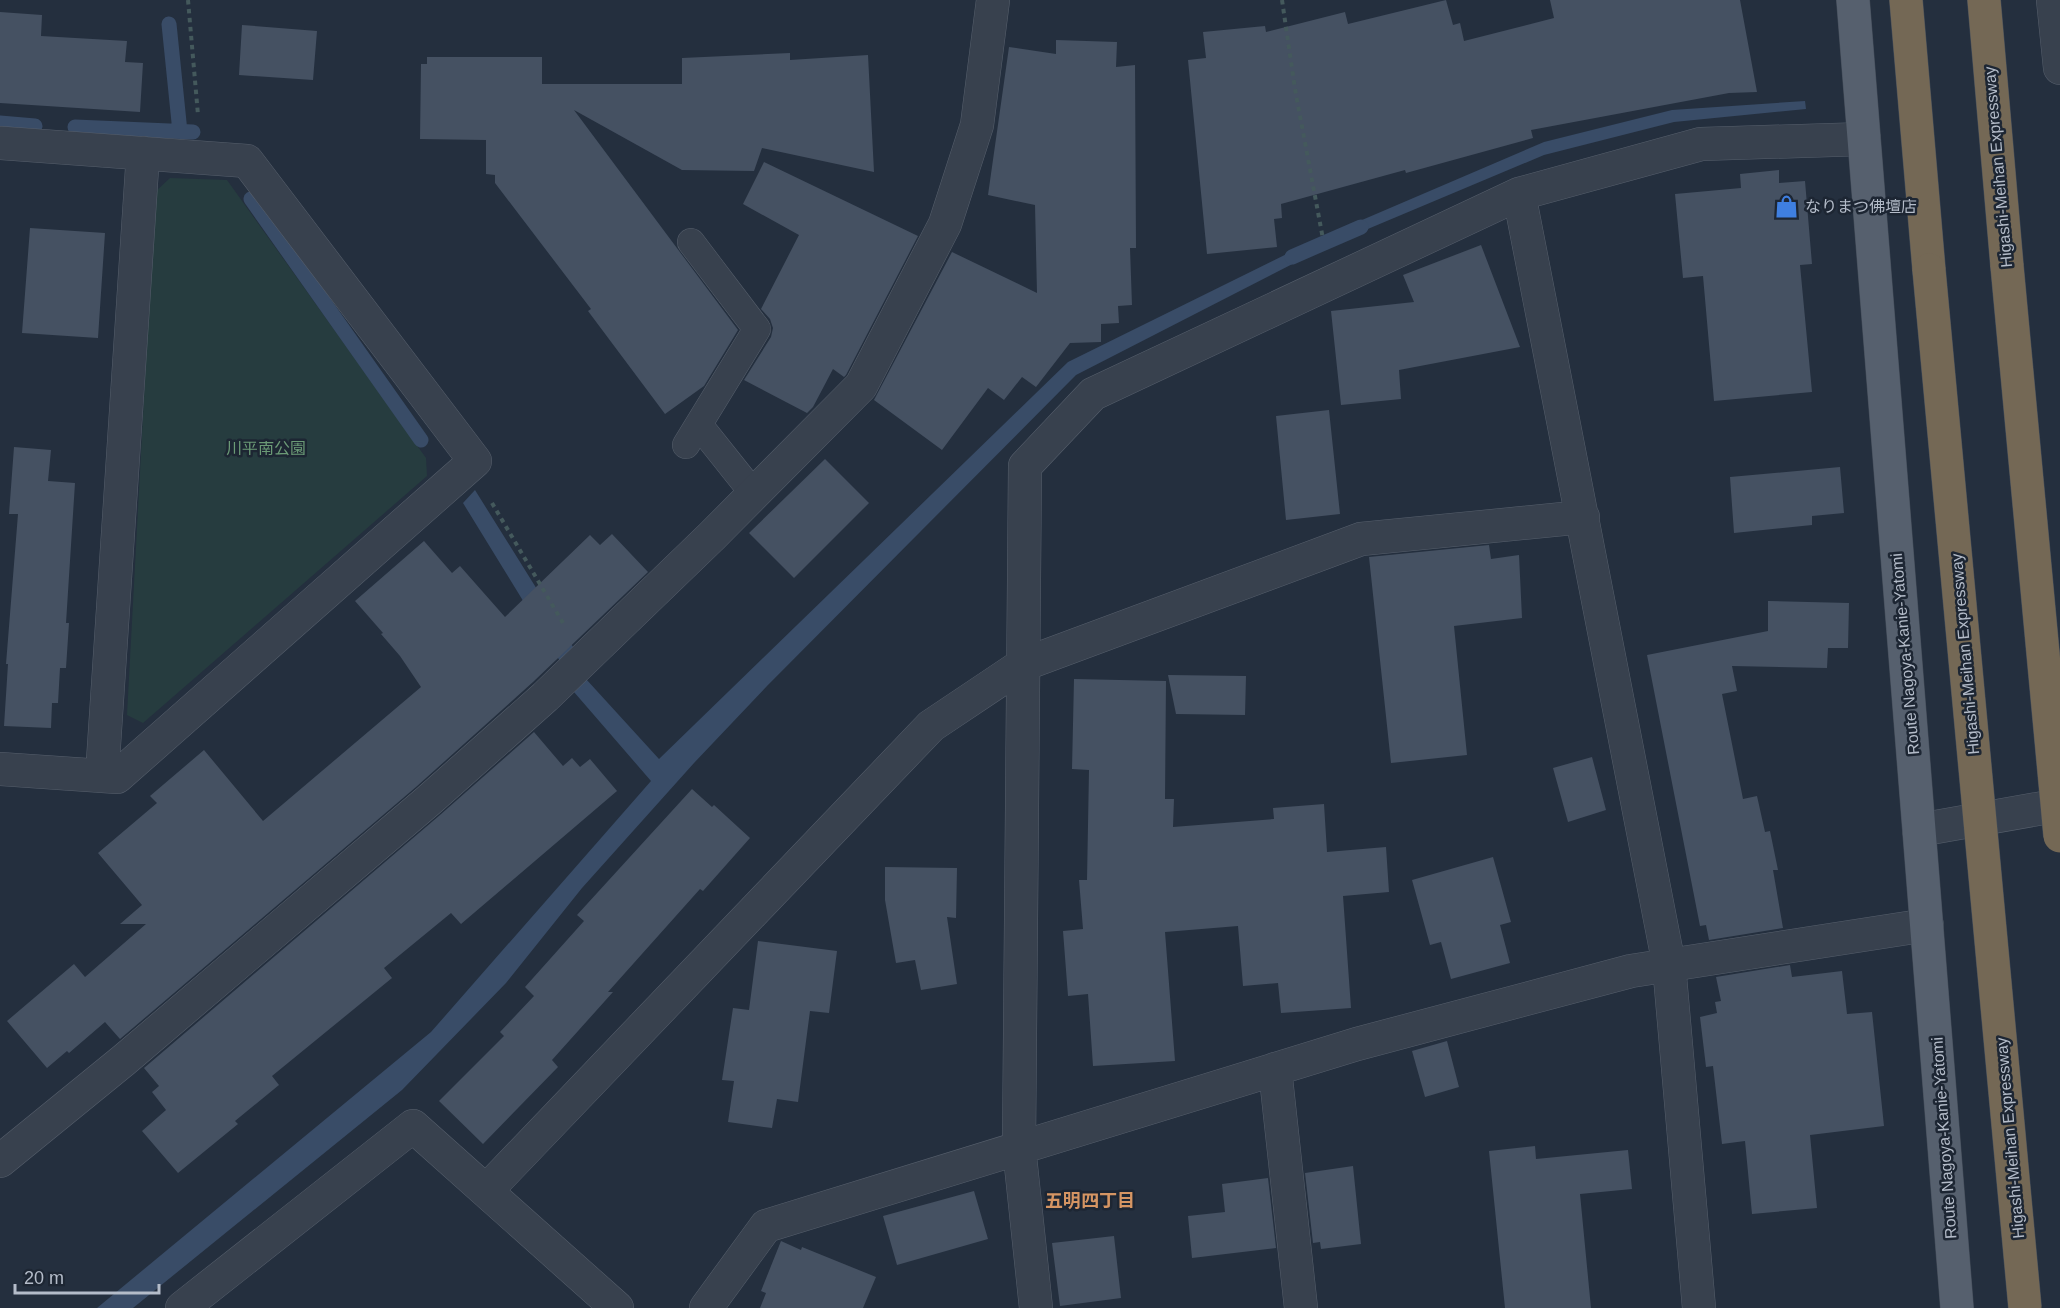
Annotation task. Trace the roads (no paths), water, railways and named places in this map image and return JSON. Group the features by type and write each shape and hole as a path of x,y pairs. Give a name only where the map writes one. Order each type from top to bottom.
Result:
{"highway":[{"name":"Higashi-Meihan Expressway","path":"1906,0 2025,1308"},
{"name":"Higashi-Meihan Expressway","path":"1984,0 2060,837"}],"main road":[{"name":"Route Nagoya-Kanie-Yatomi","path":"1853,0 1957,1308"}],"street":[{"path":"0,1161 124,1060 428,801 545,697 754,494 861,386 945,224 977,125 993,0"},
{"path":"2053,0 2060,68"},
{"path":"1036,1308 1019,1148 1025,466 1093,394 1519,194 1701,144 1864,139"},
{"path":"0,143 247,161 475,461 117,777 0,769"},
{"path":"102,776 143,153"},
{"path":"1519,194 1669,965 1699,1308"},
{"path":"486,1191 932,726 1023,665 1361,539 1583,517"},
{"path":"1919,830 2060,805"},
{"path":"706,1308 766,1226 1357,1044 1631,971 1927,925"},
{"path":"1275,1069 1301,1308"},
{"path":"182,1308 413,1126 616,1308"}],"lane":[{"path":"691,242 758,329 692,435 754,494"}],"water":[{"path":"1805,101 1806,109 1674,122 1544,155 1344,239 1341,229 1544,142 1672,110"},
{"path":"1311,242 1312,254 1076,375 767,686 694,763 582,888 506,983 402,1090 133,1308 97,1308 431,1032 651,781 574,692 586,679 659,759 1068,362"},
{"path":"475,490 578,655 563,666 463,503"}],"waterway":[{"path":"169,24 180,132"},
{"path":"0,123 35,126"},
{"path":"75,127 193,132"},
{"path":"251,199 421,440"},
{"path":"1292,257 1361,227"}],"place":[{"name":"なりまつ佛壇店","path":"1787,206"}],"district":[{"name":"五明四丁目","path":"1090,1201"}],"park label":[{"name":"川平南公園","path":"266,448"}]}
